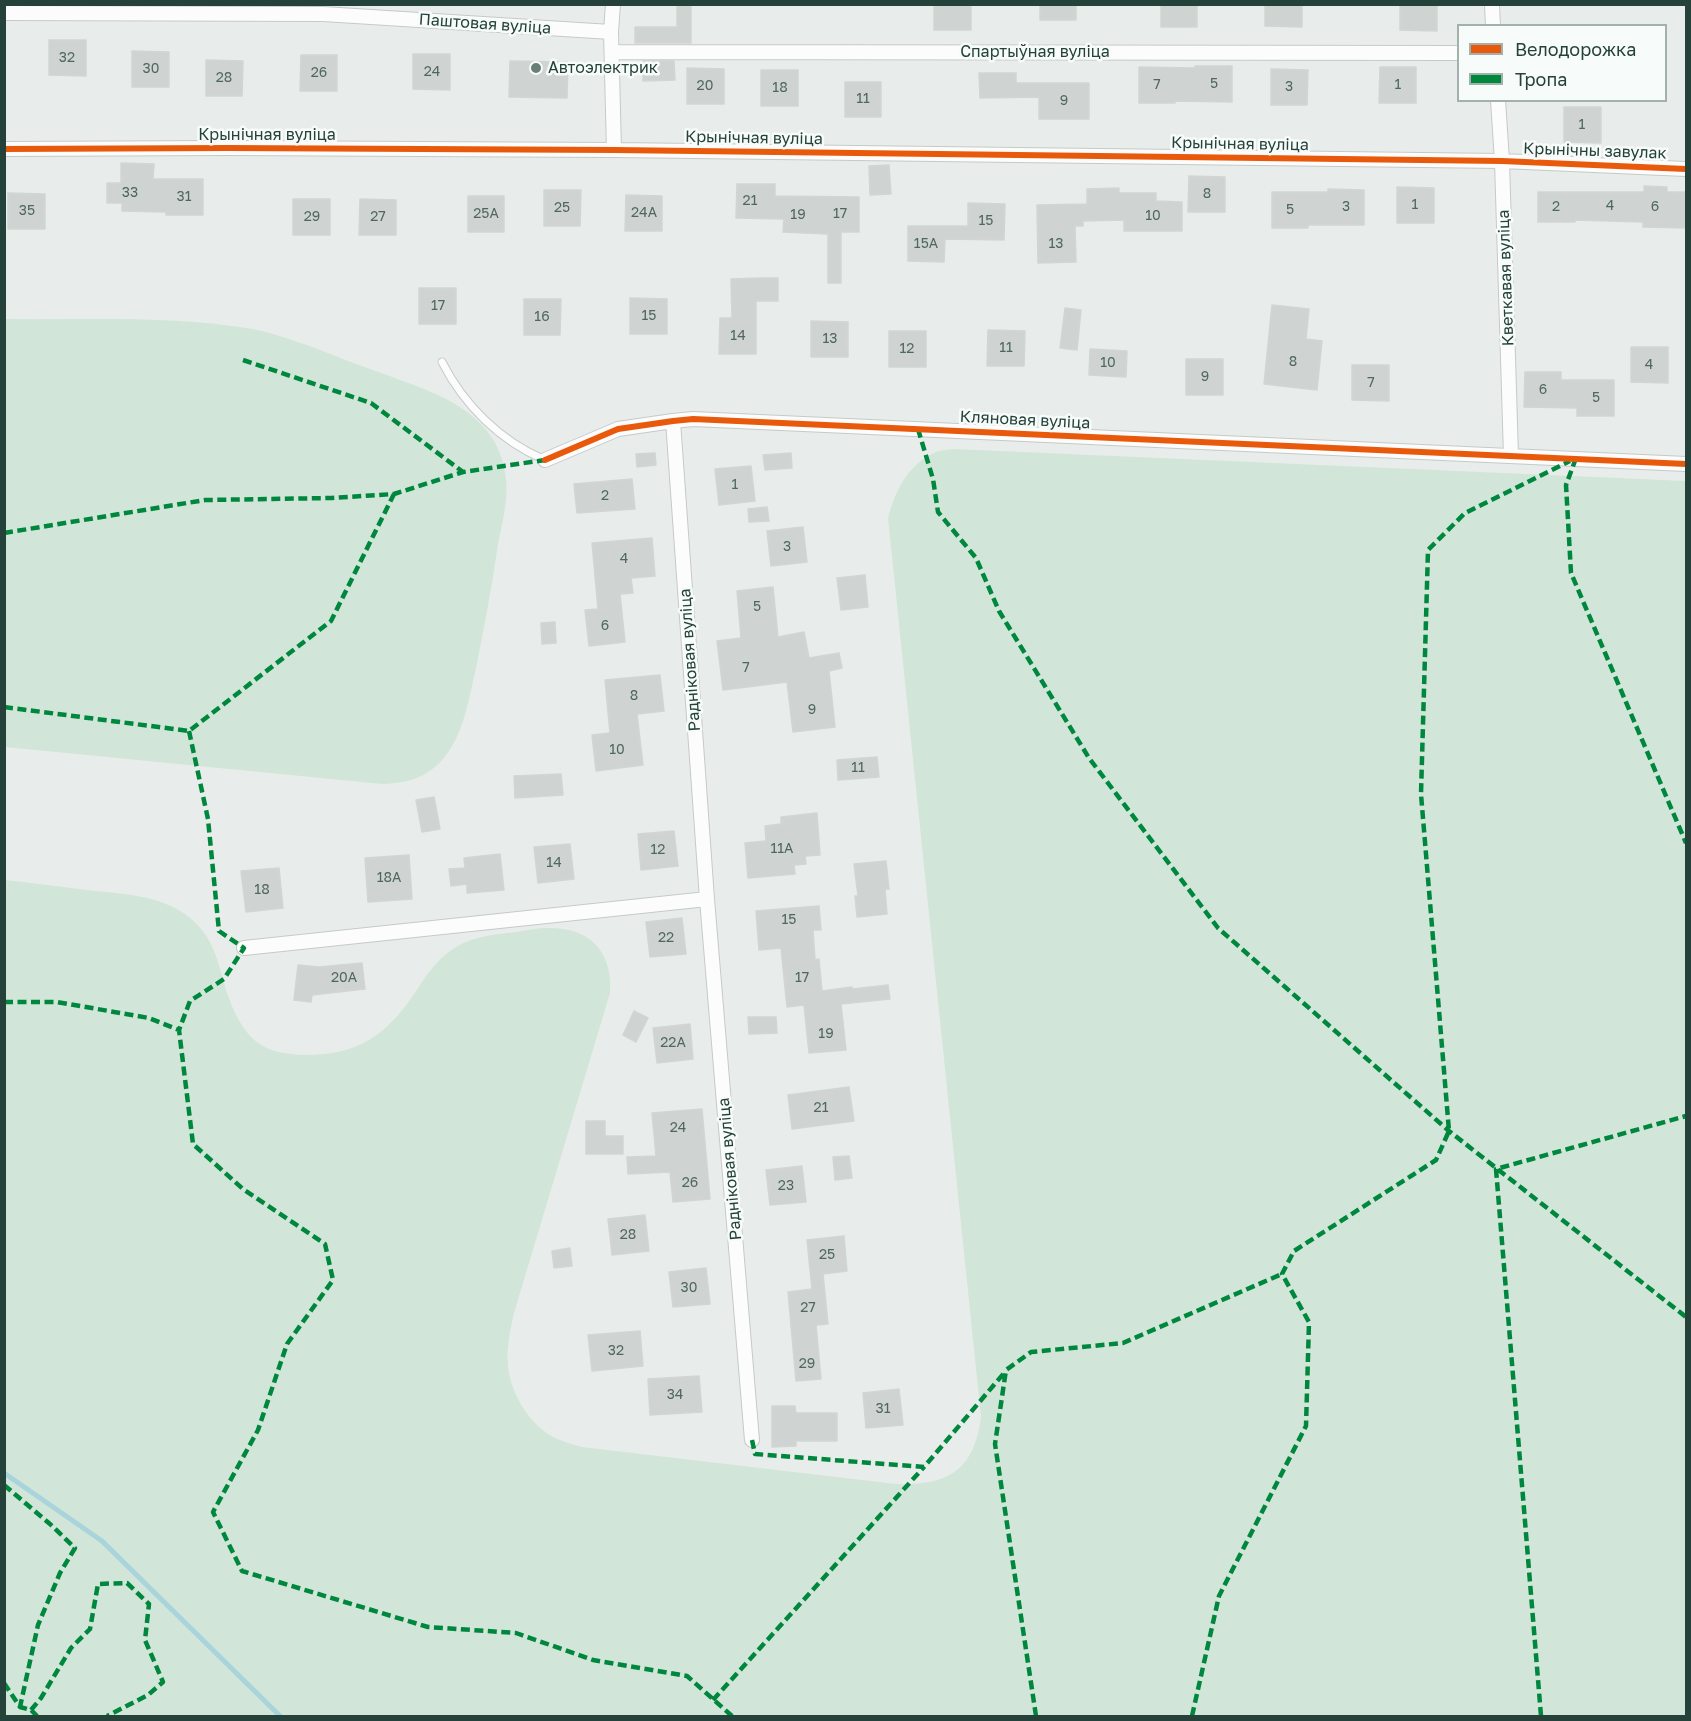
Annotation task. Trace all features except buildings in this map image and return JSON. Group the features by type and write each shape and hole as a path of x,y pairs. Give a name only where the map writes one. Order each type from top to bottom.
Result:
{"street":[{"path":"613,4 611,32 614,150"},
{"path":"1492,4 1493,24"},
{"name":"Паштовая вуліца","path":"4,14 323,9 611,32"},
{"name":"Спартыўная вуліца","path":"612,52 1457,54"},
{"name":"Кветкавая вуліца","path":"1498,102 1511,456"},
{"name":"Крынічная вуліца","path":"4,149 614,150 1502,161"},
{"name":"Крынічны завулак","path":"1502,161 1686,169"},
{"name":"Кляновая вуліца","path":"545,460 618,429 693,419 1686,464"},
{"name":"Радніковая вуліца","path":"673,421 707,899 752,1440"},
{"path":"244,948 707,899"}],"lane":[{"path":"442,362 453,382 497,431 526,452 545,460"}],"green space":[{"path":"5,319 161,320 261,331 315,348 426,390 453,403 477,420 491,436 501,457 506,483 506,502 484,628 466,711 456,739 437,765 422,776 403,782 382,784 5,747"},
{"path":"954,449 1686,481 1686,1716 5,1716 5,880 140,896 178,909 199,926 212,945 230,1001 243,1027 253,1039 265,1047 288,1054 332,1053 358,1046 369,1040 398,1015 443,956 470,940 544,928 563,929 587,937 603,954 610,978 610,993 511,1328 508,1350 509,1373 515,1393 527,1413 534,1422 551,1435 582,1447 896,1484 930,1482 943,1478 955,1472 964,1462 972,1451 981,1417 888,518 899,488 910,471 926,457 936,452"}],"waterway":[{"path":"4,1473 102,1541 280,1716"}],"marked path":[{"path":"243,360 371,403 463,472"},
{"path":"918,429 933,479 938,512 976,558 999,611 1089,758 1218,928 1449,1131 1686,1317"},
{"path":"1576,458 1566,485 1571,573 1686,843"},
{"path":"4,533 205,500 332,498 394,494 463,472 545,460"},
{"path":"1192,1716 1219,1596 1306,1426 1309,1322 1282,1274 1294,1251 1436,1160 1449,1131 1421,794 1428,550 1465,513 1570,461"},
{"path":"4,707 189,731 331,621 394,494"},
{"path":"189,731 208,819 219,931 244,948 224,979 190,1001 179,1030 193,1144 243,1189 325,1244 333,1280 287,1344 258,1430 213,1512 242,1571 428,1627 516,1633 593,1660 687,1676 732,1716"},
{"path":"4,1002 57,1002 149,1018 179,1030"},
{"path":"1541,1716 1496,1169 1686,1116"},
{"path":"1036,1716 995,1444 1006,1370 1031,1352 1123,1343 1282,1274"},
{"path":"752,1440 755,1454 924,1467 1005,1372"},
{"path":"713,1700 924,1467"},
{"path":"4,1485 75,1548 60,1573 38,1625 20,1707"},
{"path":"31,1710 41,1698 71,1648 90,1629 98,1584 127,1583 149,1604 145,1640 163,1682 148,1695 107,1716"},
{"path":"4,1683 20,1707 31,1710 37,1716"}],"cycle path":[{"path":"4,149 614,150 1502,161 1686,169"},
{"path":"545,460 618,429 693,419 1686,464"}],"place":[{"name":"Автоэлектрик","path":"536,68"}]}
